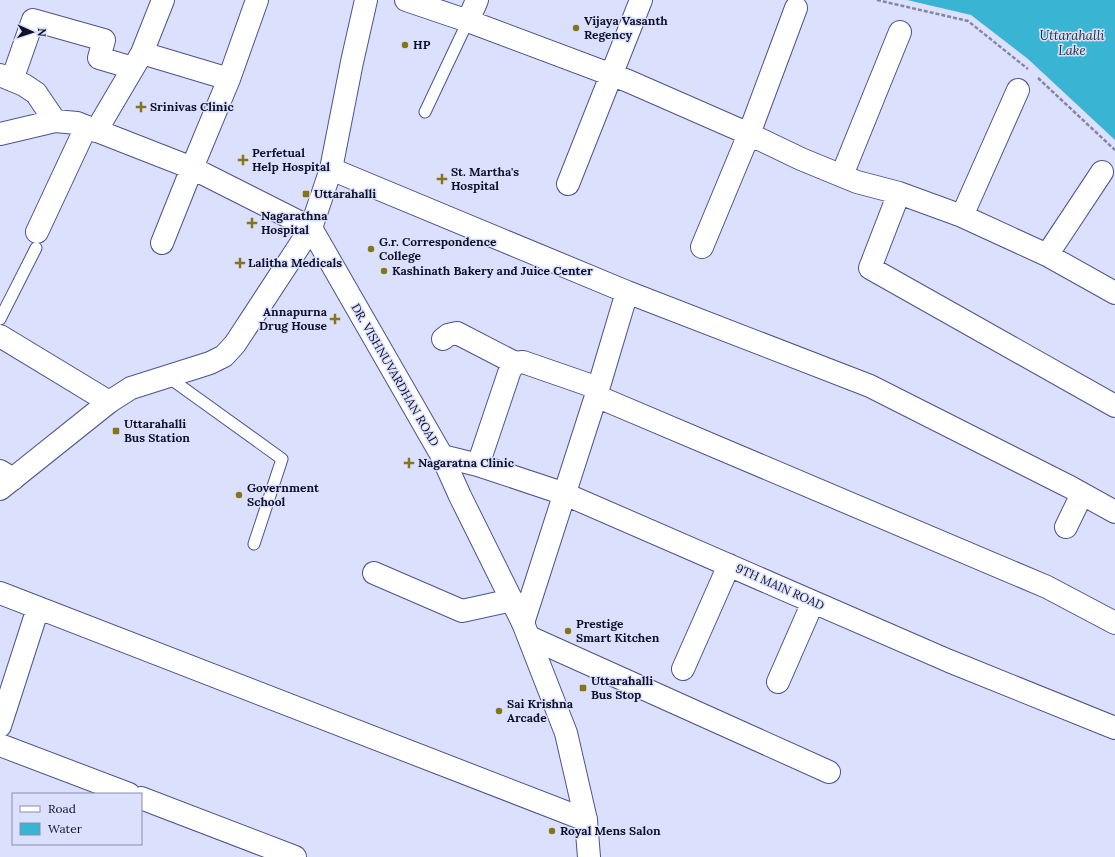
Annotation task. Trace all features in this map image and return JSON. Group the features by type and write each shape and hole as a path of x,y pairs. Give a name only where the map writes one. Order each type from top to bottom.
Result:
{"street":[{"path":"36,240 91,129 138,61 163,0"},
{"path":"162,243 229,79 257,0"},
{"path":"4,480 109,402 131,388 210,364 224,356 235,344 310,228 331,169 366,0"},
{"path":"406,0 468,21 628,81 801,159 857,182 899,193 962,216 1047,255 1115,293"},
{"path":"468,21 477,0"},
{"path":"568,184 640,0"},
{"path":"702,247 748,134 796,8"},
{"path":"55,121 36,94 24,85 6,78 33,20 104,40 99,58 138,61 229,79"},
{"path":"842,175 900,32"},
{"path":"962,216 1018,90"},
{"path":"0,134 55,121 77,123 192,168 310,228"},
{"path":"331,169 627,292 870,386 1115,512"},
{"path":"1047,255 1102,172"},
{"path":"899,193 870,268 1115,406"},
{"name":"DR. VISHNUVARDHAN ROAD","path":"310,228 442,456 526,630 566,733 586,820 589,857"},
{"path":"627,292 565,494 526,630 829,772"},
{"path":"442,339 456,333 515,363 523,362 597,392 1047,587 1115,623"},
{"path":"0,336 109,402"},
{"path":"478,465 510,370 515,363"},
{"name":"9TH MAIN ROAD","path":"442,456 478,465 565,494 949,661 1115,728"},
{"path":"1066,527 1082,494"},
{"path":"683,669 729,565"},
{"path":"374,573 462,611 512,600"},
{"path":"0,594 586,820"},
{"path":"778,682 813,602"},
{"path":"0,726 38,608"},
{"path":"0,745 127,793"},
{"path":"142,798 295,857"}],"lane":[{"path":"425,112 468,21"},
{"path":"0,319 36,240"},
{"path":"168,377 282,459 254,544"}],"path":[{"path":"877,0 968,21 1023,65 1115,150"}],"water":[{"name":"Uttarahalli Lake","path":"907,0 1115,0 1115,140 1028,59 971,15"}],"place":[{"name":"Vijaya Vasanth Regency","path":"576,28"},
{"name":"HP","path":"405,45"},
{"name":"Srinivas Clinic","path":"141,107"},
{"name":"Perfetual Help Hospital","path":"243,160"},
{"name":"St. Martha's Hospital","path":"442,179"},
{"name":"Uttarahalli","path":"306,194"},
{"name":"Nagarathna Hospital","path":"252,223"},
{"name":"G.r. Correspondence College","path":"371,249"},
{"name":"Lalitha Medicals","path":"240,263"},
{"name":"Kashinath Bakery and Juice Center","path":"384,271"},
{"name":"Annapurna Drug House","path":"335,319"},
{"name":"Uttarahalli Bus Station","path":"116,431"},
{"name":"Nagaratna Clinic","path":"409,463"},
{"name":"Government School","path":"239,495"},
{"name":"Prestige Smart Kitchen","path":"568,631"},
{"name":"Uttarahalli Bus Stop","path":"583,688"},
{"name":"Sai Krishna Arcade","path":"499,711"},
{"name":"Royal Mens Salon","path":"552,831"}]}
